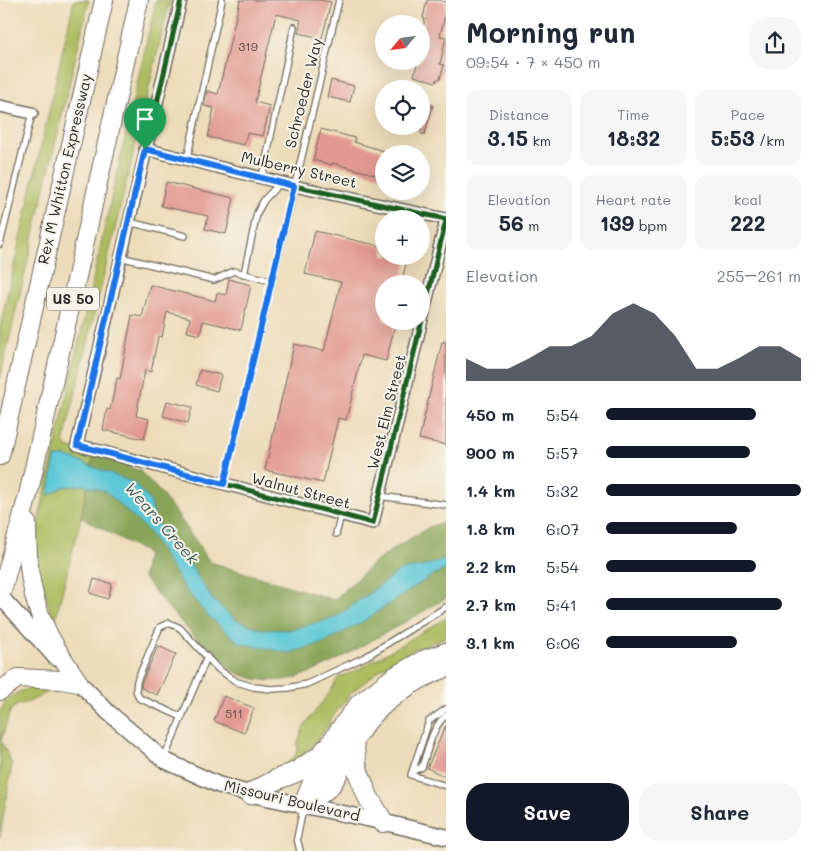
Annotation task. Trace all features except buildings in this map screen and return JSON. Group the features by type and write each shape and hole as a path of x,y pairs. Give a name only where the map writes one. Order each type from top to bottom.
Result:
{"highway":[{"name":"Rex M Whitton Expressway","path":"0,456 104,0"},
{"name":"US 50","path":"0,597 28,495 139,0"},
{"path":"28,495 27,546 34,600 48,634 79,683"},
{"path":"250,794 296,772 320,756 360,704 395,676 422,661 446,653"},
{"path":"304,805 331,785 357,734 368,719 384,703 403,689 436,670 446,667"},
{"path":"0,690 18,678 61,680 79,683"},
{"path":"304,805 332,742"},
{"path":"353,742 357,769 368,797 382,822"}],"main road":[{"name":"Missouri Boulevard","path":"0,597 108,712 164,760 220,785 250,794 446,837"}],"street":[{"path":"120,257 181,0"},
{"path":"0,106 32,113"},
{"name":"Mulberry Street","path":"145,149 281,183 446,219"},
{"name":"West Elm Street","path":"373,523 446,219"},
{"name":"Walnut Street","path":"120,257 77,445 373,523"}],"lane":[{"path":"186,159 222,0"},
{"name":"Schroeder Way","path":"224,484 339,0"},
{"path":"262,178 294,27"},
{"path":"0,244 32,113"},
{"path":"244,274 257,213 264,200 281,183"},
{"path":"128,222 185,236"},
{"path":"120,257 214,280 234,271 271,282"},
{"path":"380,496 446,505"},
{"path":"336,534 341,514"},
{"path":"182,717 139,698 136,690 137,681 160,627 169,623 180,628 218,669 237,682 271,689 307,684 367,656 446,607"},
{"path":"164,760 207,657"},
{"path":"446,708 430,721 411,776 446,786"},
{"path":"412,771 422,767 436,728 442,718 446,716"},
{"path":"300,851 297,838 304,805"}],"green space":[{"path":"74,0 89,0 0,379 0,327"},
{"path":"156,0 170,0 64,441 67,447 94,454 81,517 55,621 44,590 39,589 35,545 36,532"},
{"path":"94,454 140,471 159,491 180,518 210,562 334,600 373,564 392,550 431,526 446,523 446,598 337,660 304,675 287,680 271,681 239,674 225,665 198,640 173,614 143,577 147,553 81,517"},
{"path":"446,618 446,637 413,650 382,668 352,692 316,741 291,766 288,762 294,757 298,749 297,745 304,726 338,678 361,668"},
{"path":"30,688 50,691 29,702 17,705 10,711 1,741 12,764 0,837 0,711 12,696"}],"water":[{"path":"66,456 134,483 150,501 156,522 189,563 212,599 236,620 261,629 289,630 335,618 401,570 421,567 446,557 446,569 431,576 362,622 323,643 289,653 240,643 208,616 185,589 148,531 105,491 84,485 63,487 48,496 55,458"}],"cycle path":[{"path":"181,0 77,445 373,523 446,220"},
{"path":"145,149 294,186 446,219"}],"route":[{"path":"145,149 294,186 224,484 77,445 145,149"}],"water label":[{"name":"Wears Creek","path":"162,523"}]}
